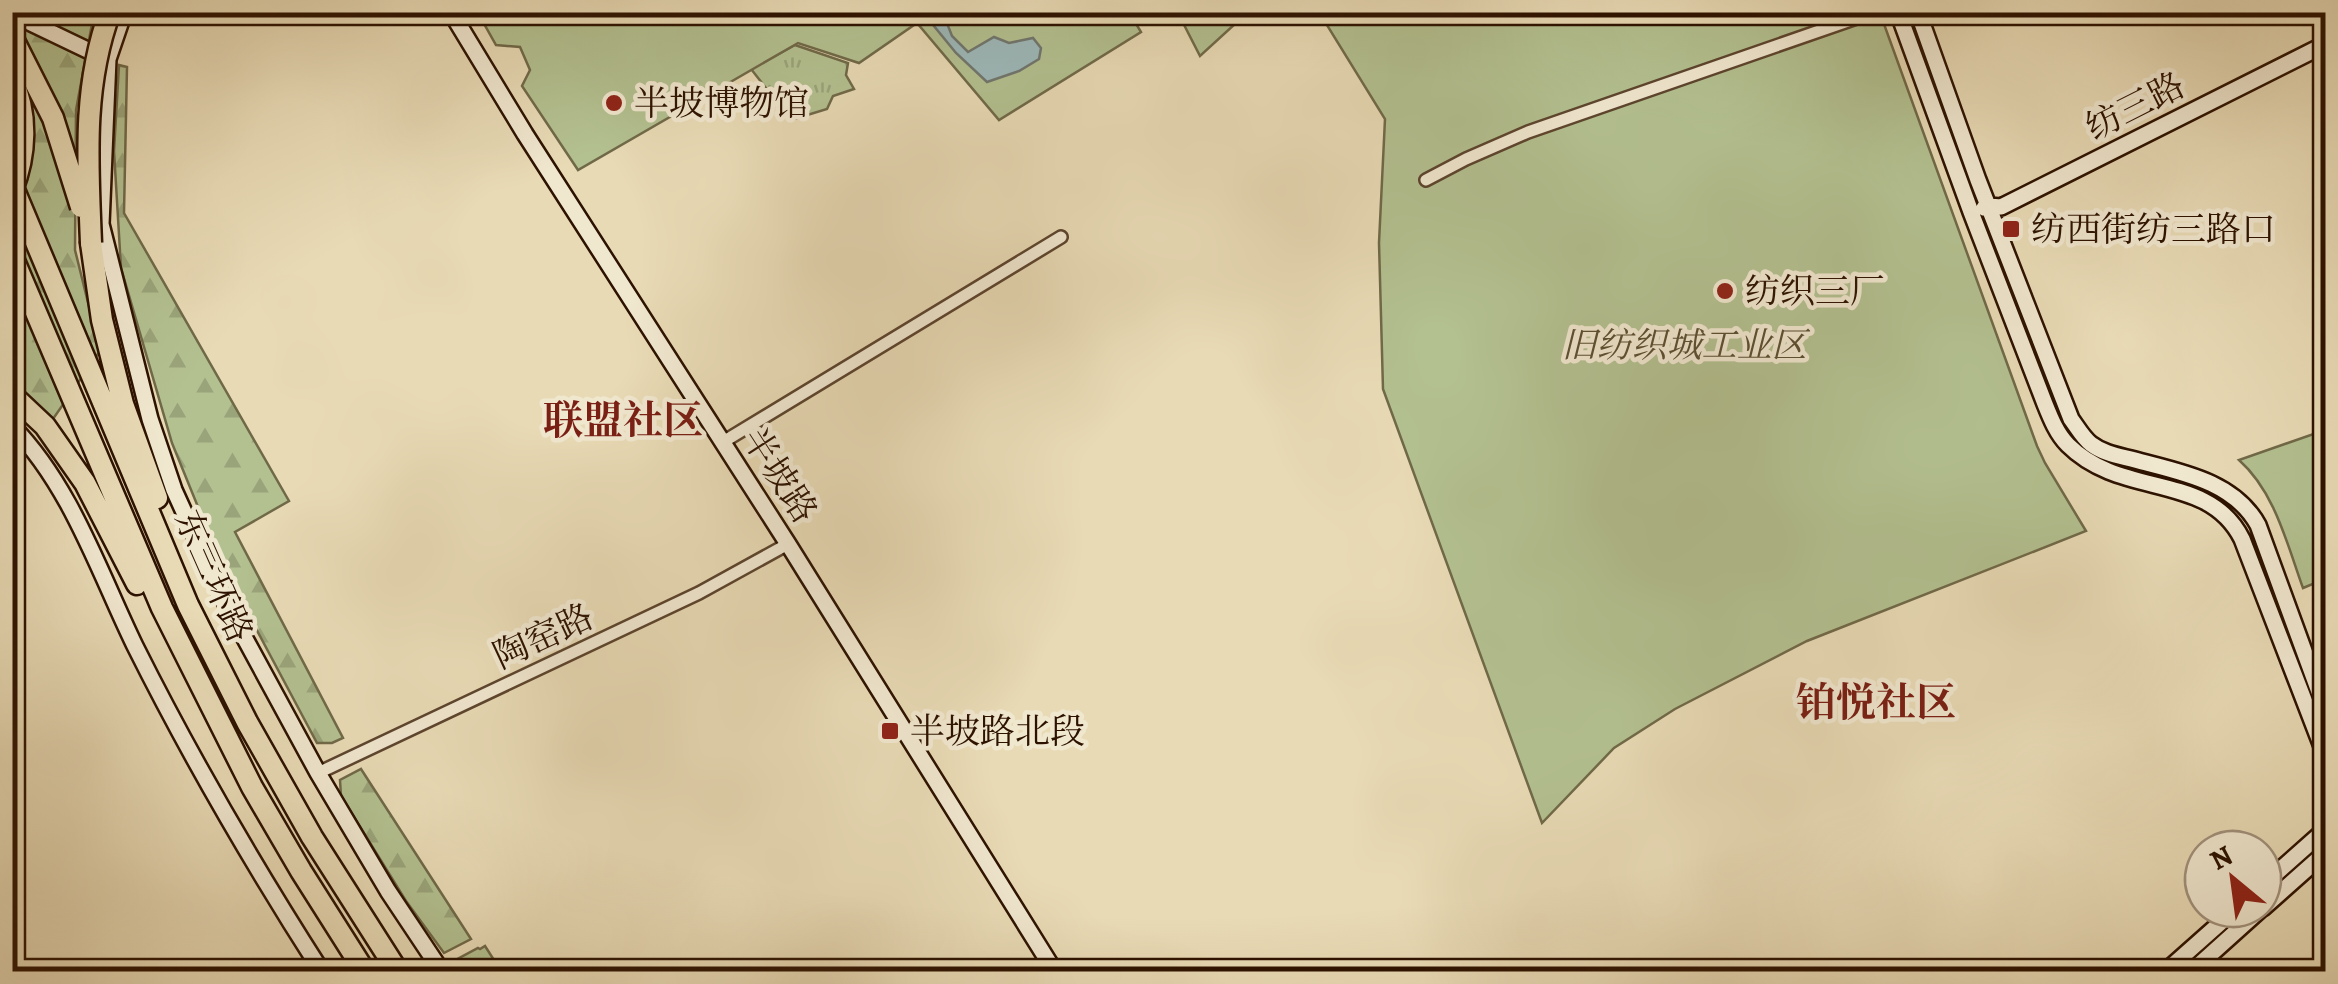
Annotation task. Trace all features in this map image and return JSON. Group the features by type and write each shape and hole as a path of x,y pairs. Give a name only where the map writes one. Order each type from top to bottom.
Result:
{"highway":[{"path":"90,243 86,145 92,77 110,12"},
{"path":"12,37 53,118 72,172 90,243 102,320 124,404 176,552 188,605"},
{"path":"12,80 23,118 24,146 12,188"},
{"name":"东三环路","path":"12,188 188,605 247,722 312,837 398,972"},
{"name":"东三环路","path":"12,256 162,608 252,788 365,972"},
{"path":"12,286 59,390 80,419"},
{"path":"12,394 45,426 85,483 219,746 252,788"}],"main road":[{"path":"23,12 31,23 108,59"},
{"path":"124,12 108,59 101,224 150,419 174,490 224,600 318,773 388,892 442,972"},
{"name":"半坡路","path":"451,12 524,134 788,544 1055,972"},
{"path":"1898,12 2051,420 2068,445 2090,462 2114,475 2208,501 2238,530 2326,757"},
{"path":"1918,12 2071,419 2099,449 2225,489 2248,510 2258,525 2326,712"},
{"name":"纺三路","path":"1970,212 2002,207 2326,44"},
{"path":"12,426 57,485 202,772 266,885 322,972"},
{"path":"2283,867 2326,829"},
{"path":"2283,890 2326,852"},
{"path":"2165,972 2213,929"},
{"path":"2190,972 2238,929"}],"street":[{"path":"1426,180 1542,127 1874,12"},
{"path":"723,442 1062,236"},
{"name":"陶窑路","path":"318,773 700,592 788,544"}],"green space":[{"name":"半坡博物馆","path":"1129,12 1141,32 999,120 917,23 859,63 798,43 578,170 522,86 530,70 520,47 496,45 478,13"},
{"path":"12,13 94,13 76,110 75,250 100,351 53,419 13,386"},
{"path":"1178,13 1247,13 1200,56"},
{"name":"旧纺织城工业区","path":"1313,13 1880,13 2037,446 2086,531 1807,641 1675,709 1614,748 1542,823 1383,389 1379,243 1385,119 1327,25"},
{"path":"795,45 848,63 846,75 854,89 833,96 827,109 791,120 751,69"},
{"path":"119,65 127,67 124,213 289,501 235,532 343,738 332,743 317,743 220,561 172,443 121,268 114,151"},
{"path":"2325,430 2325,579 2303,588 2271,503 2239,460"},
{"path":"361,769 471,939 444,953 406,901 341,796 340,780"},
{"path":"485,946 501,971 455,971 450,963"}],"water":[{"path":"939,17 945,18 952,36 968,52 994,37 1009,43 1033,38 1041,48 1039,59 987,82 934,26"}],"place":[{"name":"半坡博物馆","path":"614,103"},
{"name":"纺西街纺三路口","path":"2011,229"},
{"name":"纺织三厂","path":"1725,291"},
{"name":"半坡路北段","path":"890,731"}],"district":[{"name":"联盟社区","path":"623,420"},
{"name":"铂悦社区","path":"1876,702"}]}
